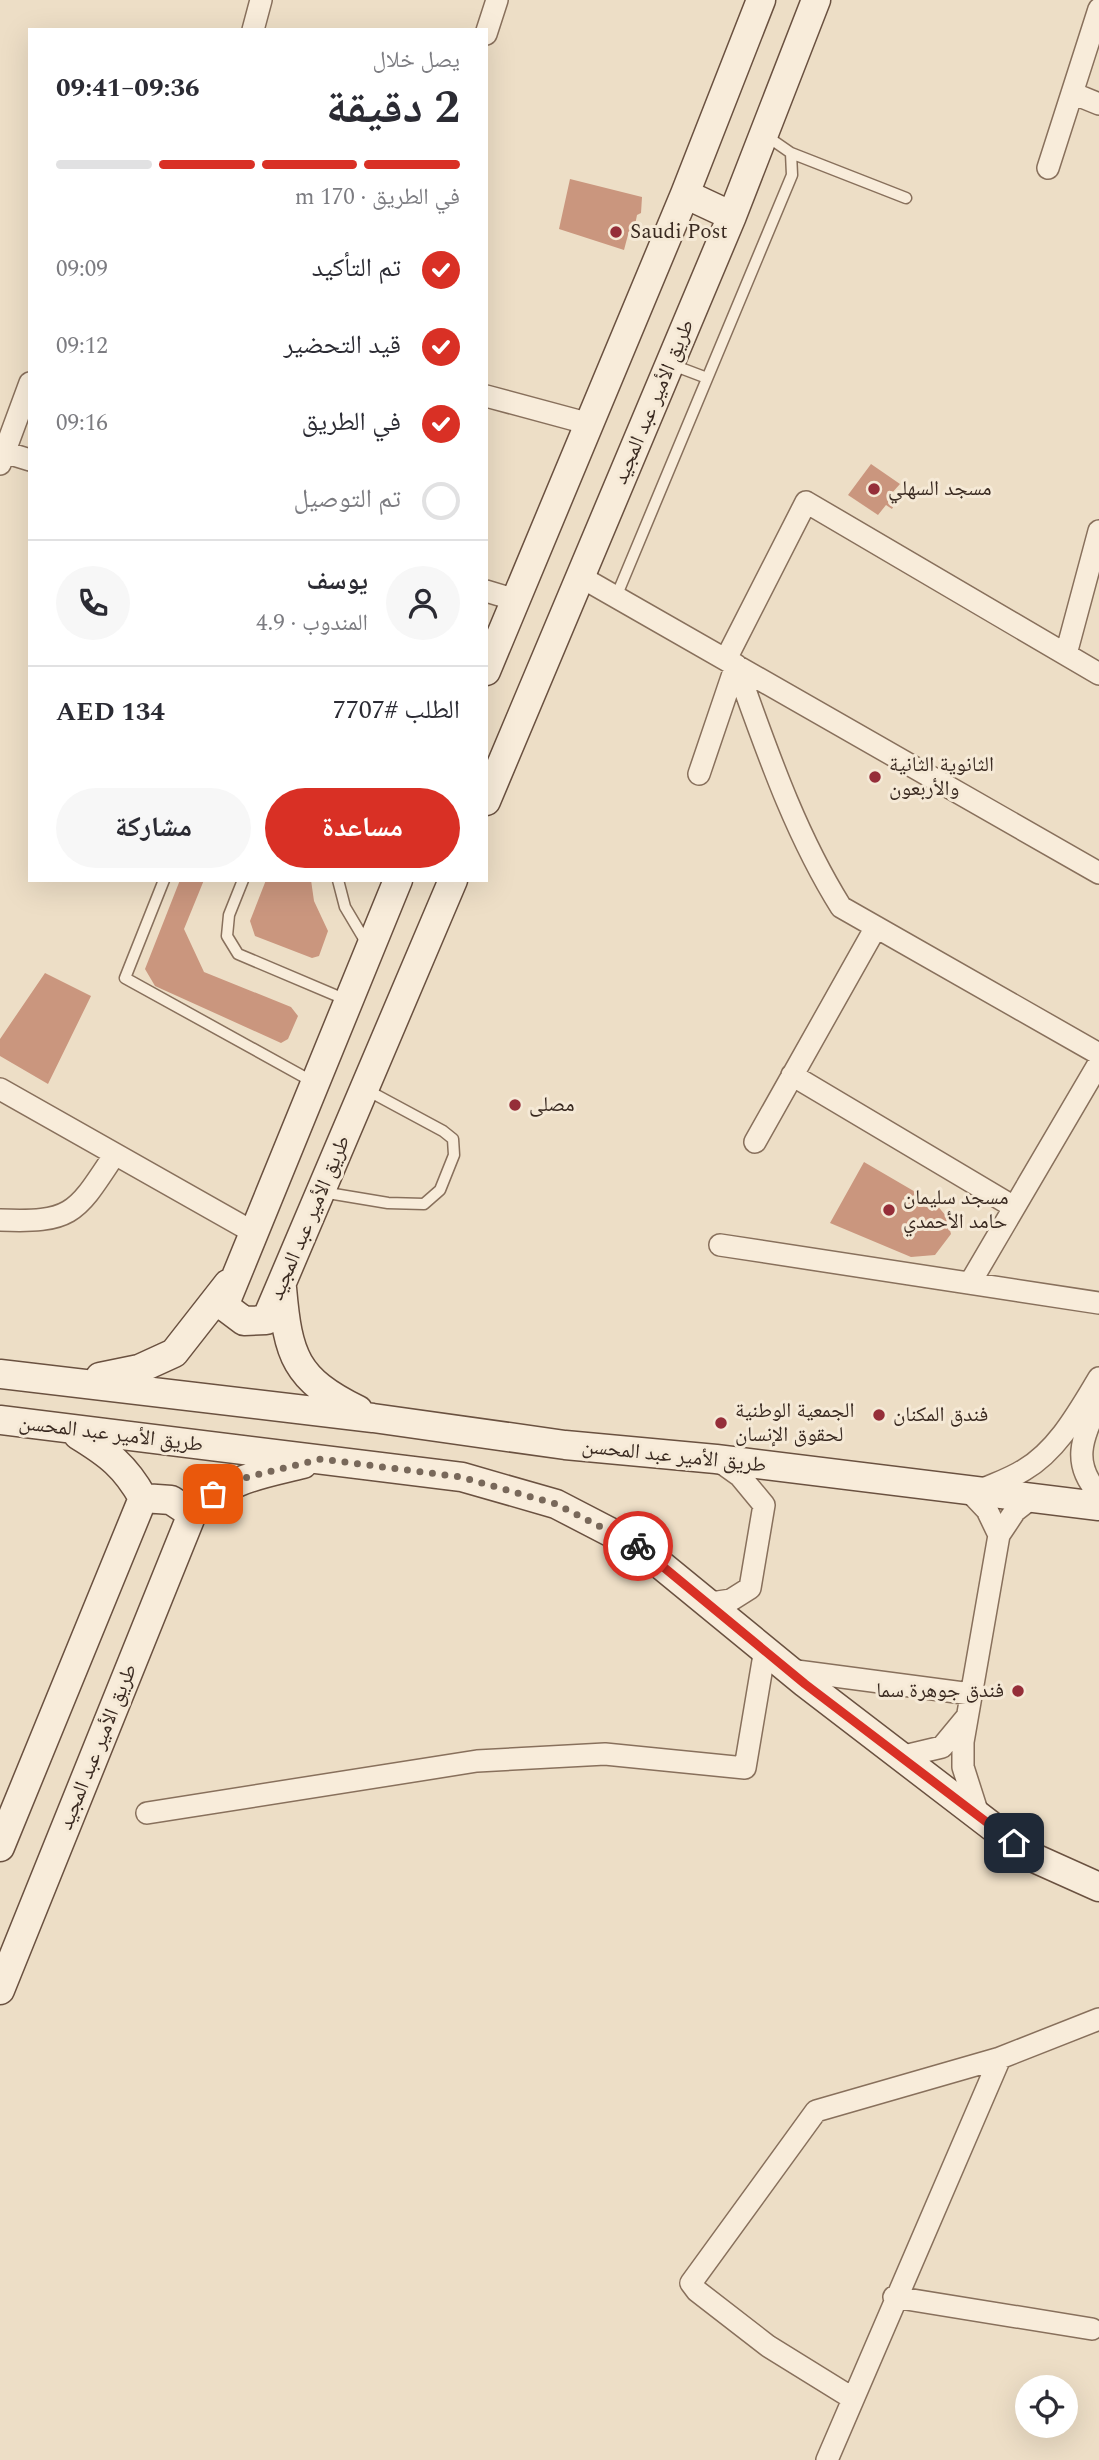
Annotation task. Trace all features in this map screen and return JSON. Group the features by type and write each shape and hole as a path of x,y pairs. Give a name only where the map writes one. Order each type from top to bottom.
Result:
{"main road":[{"path":"488,666 685,194 761,0"},
{"name":"طريق الأمير عبد المجيد","path":"488,796 732,216 816,0"},
{"path":"685,194 732,216"},
{"name":"طريق الأمير عبد المجيد","path":"397,882 223,1306 244,1321 265,1320 282,1286 452,882"},
{"path":"74,1382 139,1369 174,1353 209,1312 239,1267"},
{"path":"282,1286 291,1350 306,1376 327,1395 373,1418"},
{"name":"طريق الأمير عبد المحسن","path":"0,1374 373,1418 565,1446 716,1459 1099,1506"},
{"name":"طريق الأمير عبد المحسن","path":"0,1420 461,1477 556,1504 639,1547 711,1603 789,1670 1032,1857 1099,1887"},
{"path":"0,1847 142,1498 132,1479 112,1456 69,1430"},
{"path":"142,1498 171,1500 192,1514 213,1494 236,1480 321,1459"},
{"name":"طريق الأمير عبد المجيد","path":"0,1990 192,1514"}],"street":[{"path":"254,28 261,0"},
{"path":"488,28 497,0"},
{"path":"1048,168 1099,9"},
{"path":"1072,93 1099,104"},
{"path":"28,388 2,458 28,460"},
{"path":"488,397 590,424"},
{"path":"699,774 731,662 806,502 1099,674"},
{"path":"1066,654 1099,531"},
{"path":"581,577 1099,873"},
{"path":"488,592 516,600"},
{"path":"731,662 778,781 823,878 841,907 1099,1054"},
{"path":"755,1142 876,927"},
{"path":"970,1283 1099,1063"},
{"path":"792,1075 1014,1207"},
{"path":"0,1089 253,1232"},
{"path":"0,1220 43,1222 72,1212 91,1190 115,1154"},
{"path":"720,1245 1099,1303"},
{"path":"999,1535 988,1510 974,1491 1025,1469 1048,1450 1071,1424 1099,1378"},
{"path":"1099,1402 1080,1453 1084,1475 1099,1494"},
{"path":"711,1603 731,1600 750,1588 764,1504 740,1476 716,1459"},
{"path":"978,1814 963,1767 967,1716 999,1535 1015,1511 1032,1497"},
{"path":"147,1813 477,1761 605,1755 745,1768 765,1649"},
{"path":"789,1670 971,1694"},
{"path":"901,1756 942,1747 967,1716"},
{"path":"852,2398 768,2346 696,2291 691,2283 816,2111 1000,2058 1099,2020"},
{"path":"827,2460 894,2297 1000,2058"},
{"path":"894,2297 1092,2329"}],"lane":[{"path":"764,134 791,153 906,198"},
{"path":"616,597 792,175 791,153"},
{"path":"670,363 707,378"},
{"path":"163,882 125,978 315,1083"},
{"path":"242,882 229,915 227,936 238,954 349,1001"},
{"path":"339,882 345,907 370,950"},
{"path":"322,1192 408,1205 424,1204 440,1190 454,1155 453,1139 365,1089"}],"building":[{"path":"570,179 642,197 641,213 637,215 634,230 629,231 624,250 559,229"},
{"name":"مسجد السهلي","path":"871,464 900,484 891,494 897,499 892,509 886,505 878,515 848,495"},
{"path":"179,882 203,882 184,929 204,972 291,1007 298,1016 288,1039 281,1043 155,986 145,969"},
{"path":"265,882 311,882 314,901 328,931 319,956 312,958 255,936 250,921"},
{"path":"45,973 91,996 48,1084 0,1056 0,1039"},
{"name":"مسجد سليمان حامد الأحمدي","path":"864,1162 936,1204 946,1216 951,1234 935,1255 911,1257 830,1223"}],"way so far":[{"path":"213,1494 236,1480 321,1459 461,1477 556,1504 638,1546"}],"place":[{"name":"Saudi Post","path":"616,232"},
{"name":"مسجد السهلي","path":"874,489"},
{"name":"الثانوية الثانية والأربعون","path":"875,777"},
{"name":"مصلى","path":"515,1105"},
{"name":"مسجد سليمان حامد الأحمدي","path":"889,1210"},
{"name":"فندق المكنان","path":"879,1415"},
{"name":"الجمعية الوطنية لحقوق الإنسان","path":"721,1423"},
{"name":"فندق جوهرة سما","path":"1018,1691"}],"route":[{"path":"638,1546 711,1603 805,1684 1014,1843"}]}
